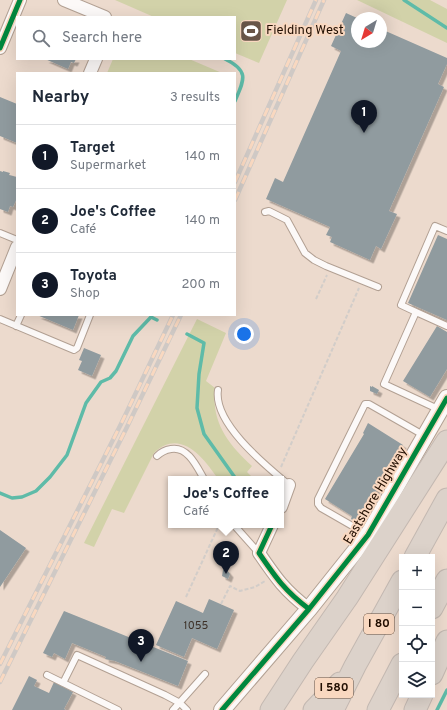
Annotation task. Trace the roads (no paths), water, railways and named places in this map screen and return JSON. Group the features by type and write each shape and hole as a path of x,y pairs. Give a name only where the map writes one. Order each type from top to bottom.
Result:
{"highway":[{"path":"271,710 357,583 447,441"},
{"path":"417,554 447,499"},
{"path":"435,602 447,580"},
{"name":"I 80","path":"333,710 355,666 399,586"},
{"path":"435,667 447,641"},
{"name":"I 580","path":"314,710 355,666"},
{"path":"378,710 399,670"},
{"path":"415,710 421,698"}],"street":[{"path":"0,48 20,0"},
{"path":"64,0 103,16"},
{"path":"90,72 96,60"},
{"path":"0,289 16,249"},
{"name":"Eastshore Highway","path":"222,710 309,609 368,535 443,404"},
{"path":"284,498 289,485"},
{"path":"271,528 259,553 280,583 293,598 309,609"}],"lane":[{"path":"265,212 269,211 287,220 305,253 314,260 378,287"},
{"path":"447,231 435,226 401,305 447,326"},
{"path":"0,233 16,240"},
{"path":"416,312 384,384 443,404"},
{"path":"16,326 21,316"},
{"path":"0,319 74,350 77,348 90,316"},
{"path":"218,390 217,397 220,410 236,435 279,476"},
{"path":"368,535 321,508 318,504 318,499 365,404 369,404 425,436"},
{"path":"157,456 161,452 179,448 187,453 202,476"},
{"path":"284,481 289,485"},
{"path":"237,528 259,553"},
{"path":"63,683 77,655 180,702 187,710"},
{"path":"173,710 205,674"},
{"path":"47,675 118,710"}],"waterway":[{"path":"404,0 447,28"},
{"path":"227,60 233,63 242,72 243,77 241,87 236,99"},
{"path":"0,493 12,498 22,497 36,491 50,477 67,455 86,403 101,382 110,378 116,371 133,336 151,317 157,320"},
{"path":"187,334 204,343 199,374 197,408 204,434 234,476"},
{"path":"437,710 447,690"}],"railway":[{"path":"236,180 316,0"},
{"path":"236,198 324,0"},
{"path":"0,664 121,424 173,316"},
{"path":"0,682 181,316"}],"place":[{"name":"Fielding West","path":"251,31"},
{"name":"Target","path":"364,133"},
{"name":"Joe's Coffee","path":"226,574"},
{"name":"Toyota","path":"141,662"}]}
